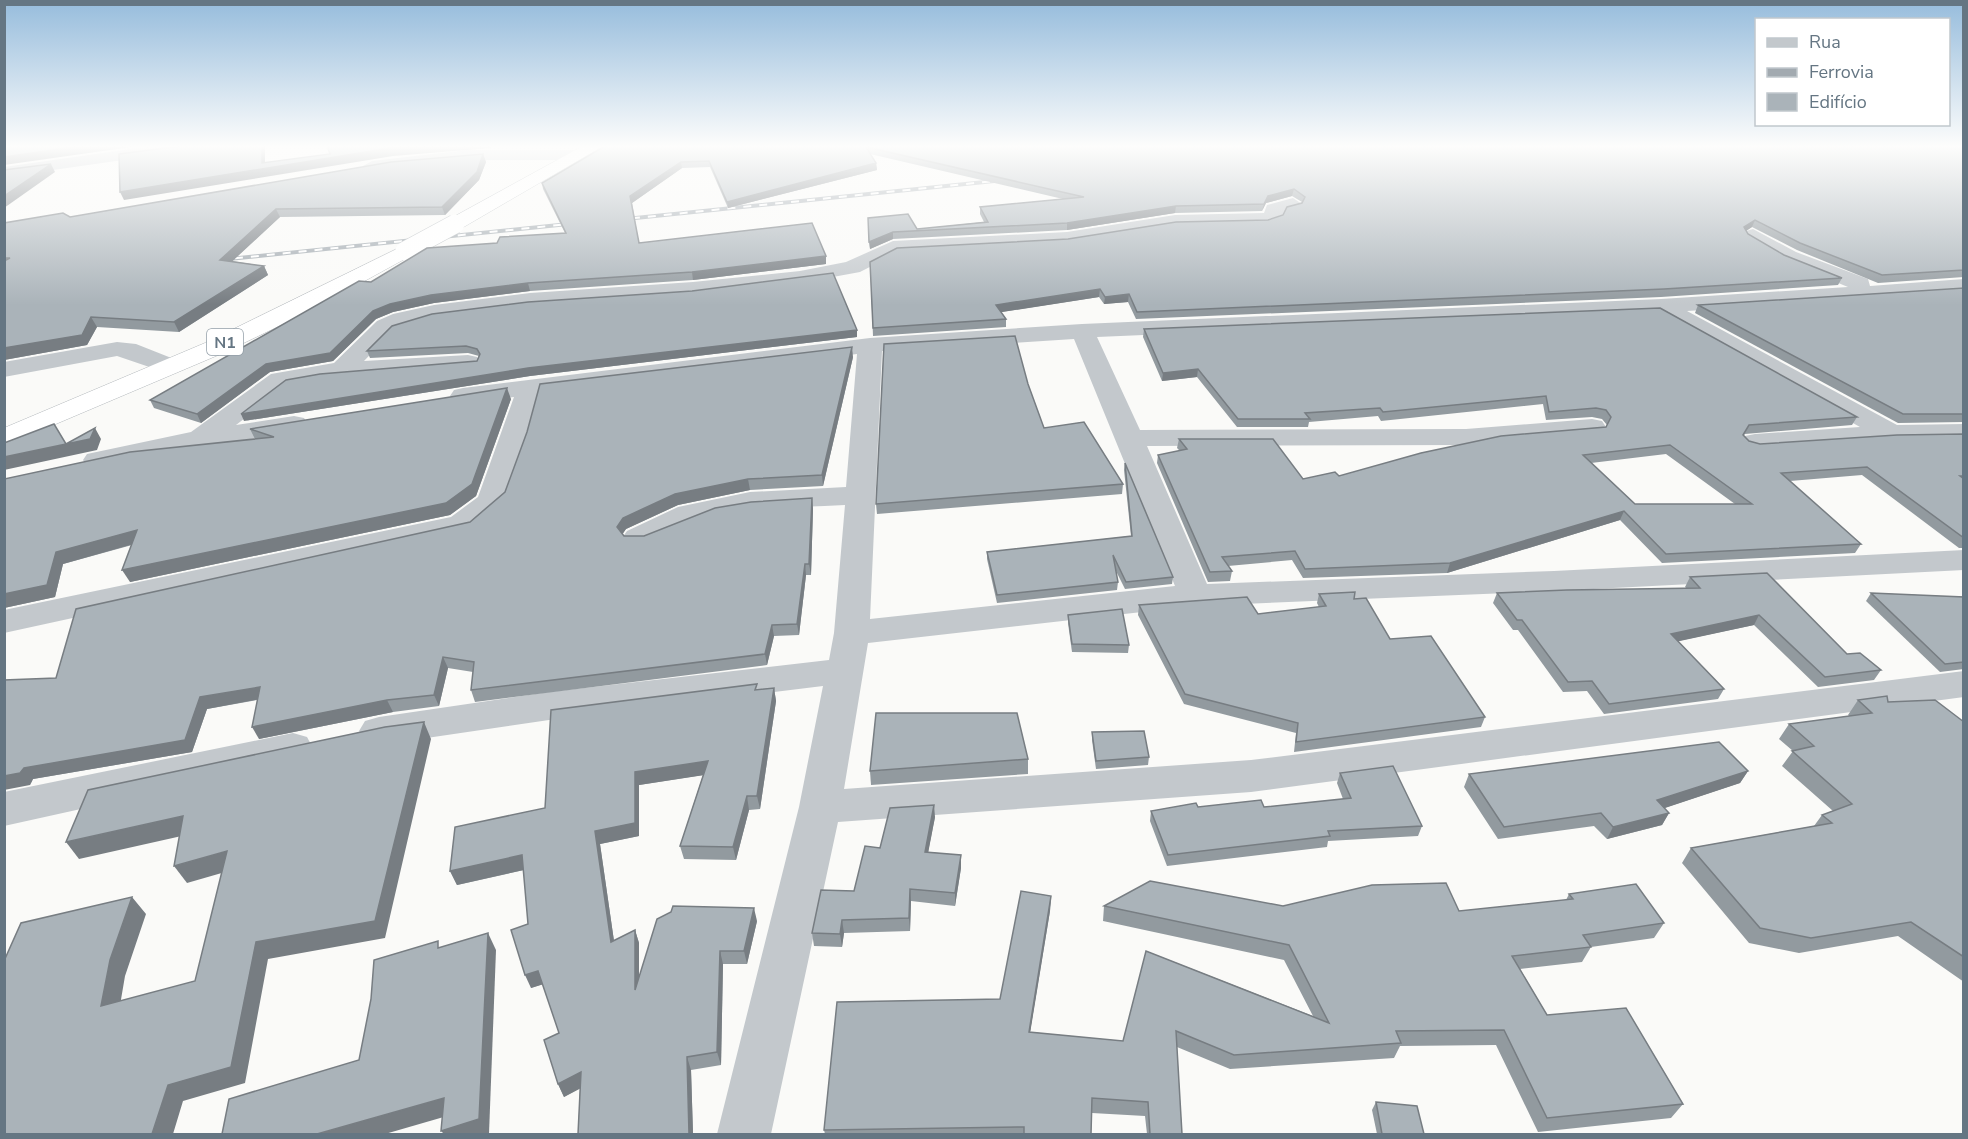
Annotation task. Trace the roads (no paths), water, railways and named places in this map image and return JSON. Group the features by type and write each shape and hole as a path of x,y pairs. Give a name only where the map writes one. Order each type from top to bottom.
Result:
{"highway":[{"name":"N1","path":"4,438 300,307 498,199"},
{"name":"N1","path":"4,431 40,422"}],"street":[{"path":"340,370 385,326 401,319 434,312 530,300 693,289 800,277 852,267 893,247 1067,238 1175,222 1267,219 1274,216 1274,209 1293,204"},
{"path":"1753,235 1789,256 1878,291"},
{"path":"440,400 530,386 870,345 1082,331 1661,306 1964,286"},
{"path":"1661,306 1892,433"},
{"path":"1082,331 1118,404 1154,501 1195,596"},
{"path":"744,1134 820,807 852,633 870,345"},
{"path":"4,370 117,349 127,349 170,366"},
{"path":"200,439 280,379 340,370 468,362"},
{"path":"4,622 461,524 491,502 514,441 530,386"},
{"path":"70,466 200,439 314,421"},
{"path":"1131,438 1466,437 1592,427"},
{"path":"1755,442 1892,433 1964,432"},
{"path":"638,538 689,514 750,501 861,495"},
{"path":"852,633 1195,596 1554,581 1964,560"},
{"path":"4,810 336,739 549,706 844,671"},
{"path":"820,807 1251,776 1964,684"}],"railway":[{"path":"616,220 818,199"},
{"path":"219,260 578,223"}]}
